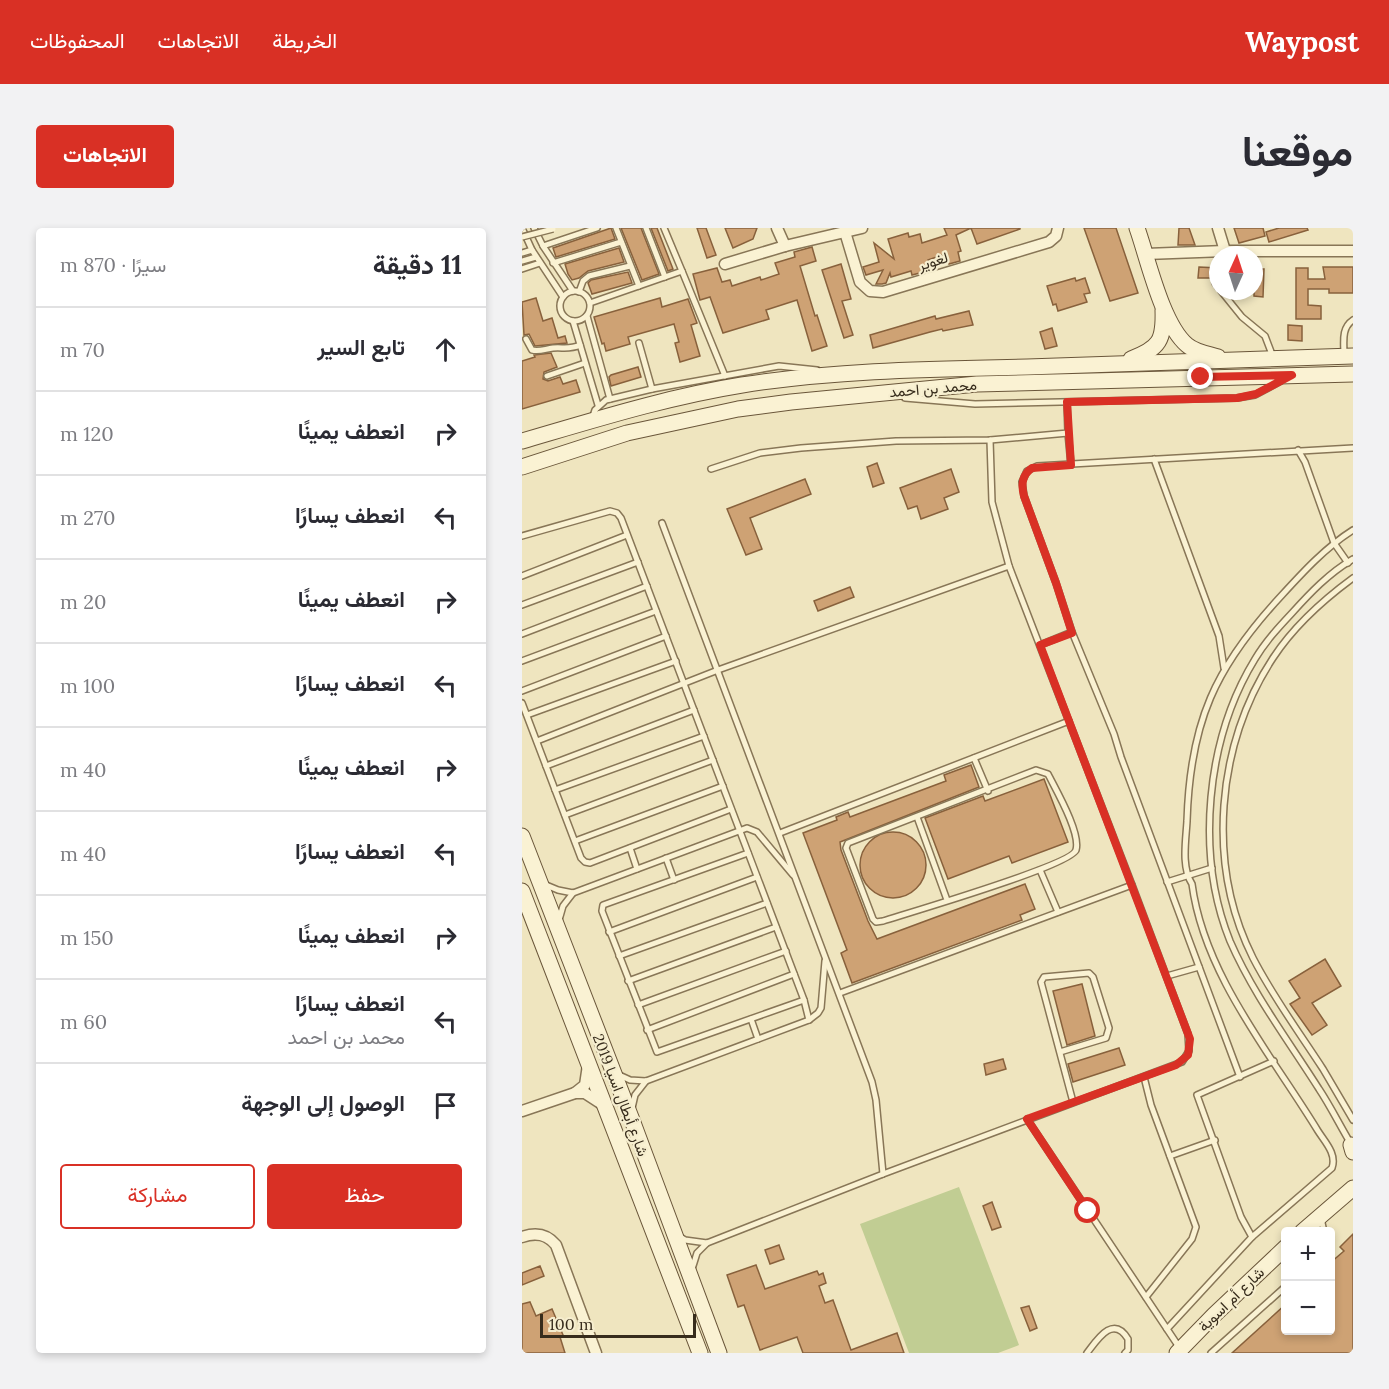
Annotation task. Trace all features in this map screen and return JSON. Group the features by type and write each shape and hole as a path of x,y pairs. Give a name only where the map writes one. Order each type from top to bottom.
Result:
{"street":[{"path":"777,228 785,246"},
{"path":"725,264 785,246 862,228"},
{"name":"لغوير","path":"846,232 860,282 870,291 883,292 1049,242 1056,236 1058,228"},
{"path":"1137,228 1163,307 1178,335 1188,346 1233,361"},
{"path":"1218,228 1223,246"},
{"path":"1263,251 1353,251"},
{"path":"1146,254 1209,252"},
{"path":"1117,364 1149,352 1159,343 1164,330 1163,307"},
{"name":"محمد بن احمد","path":"522,441 592,420 688,396 743,385 836,375 949,369 1348,356"},
{"name":"محمد بن احمد","path":"522,466 627,433 691,418 749,407 870,393 1033,382 1353,374"},
{"name":"شارع أبطال اسيا 2019","path":"522,837 632,1120 719,1353"},
{"name":"شارع أبطال اسيا 2019","path":"522,891 700,1353"},
{"path":"522,922 538,931"},
{"path":"575,1093 585,1085 589,1064"},
{"path":"522,1111 575,1093 585,1093 605,1106"},
{"path":"1307,1227 1353,1188"},
{"path":"522,1237 539,1235 549,1237 556,1245 597,1353"},
{"name":"شارع أم اسوية","path":"1179,1351 1281,1251"}],"lane":[{"path":"522,228 532,250 563,297 560,309 567,319 573,321 587,316"},
{"path":"534,228 554,263 576,292 588,298 590,303 587,316 610,399"},
{"path":"522,237 554,228"},
{"path":"543,246 597,228"},
{"path":"616,228 639,286"},
{"path":"646,228 665,277"},
{"path":"664,228 725,375"},
{"path":"554,263 621,242"},
{"path":"522,253 532,250"},
{"path":"522,261 538,260"},
{"path":"522,268 538,260"},
{"path":"563,297 576,292 589,276 630,266"},
{"path":"590,303 682,271"},
{"path":"1228,300 1242,317 1265,336 1273,359"},
{"path":"1348,356 1344,332 1348,323 1353,320"},
{"path":"573,321 598,405 592,420"},
{"path":"526,339 532,350 537,351 555,347 572,349 580,345"},
{"path":"639,343 652,389"},
{"path":"547,376 585,363"},
{"path":"598,405 610,399 652,389 764,368 793,366 836,375"},
{"path":"870,393 967,404 1237,398 1256,394 1292,375"},
{"path":"1067,402 1071,465"},
{"path":"711,469 760,453 801,448 896,441 990,440 1068,433"},
{"path":"691,1281 692,1265 697,1253 707,1243 1027,1119 1182,1062 1189,1051 1188,1034 1167,976 1009,566 992,502 990,440"},
{"path":"1240,1077 1120,757 1114,734 1072,633 1023,489 1024,475 1032,468 1353,448"},
{"path":"1298,450 1305,462 1334,543 1350,561 1313,590 1266,642 1235,697 1228,716 1211,786 1212,868 1225,925 1243,968 1275,1023 1320,1090 1352,1148"},
{"path":"1154,459 1220,636 1224,668"},
{"path":"522,536 610,511 619,515 786,951 809,1020"},
{"path":"662,523 874,1088 883,1174"},
{"path":"1167,1329 1252,1237 1320,1179 1332,1168 1334,1162 1333,1154 1223,980 1205,938 1192,884 1187,876 1186,848 1191,763 1201,723 1224,668 1257,622 1292,583 1334,543 1353,530"},
{"path":"522,576 627,535"},
{"path":"522,605 638,562"},
{"path":"537,741 718,670 1009,566"},
{"path":"1353,578 1323,600 1289,637 1262,676 1244,716 1231,762 1225,788 1224,828 1230,890 1236,914 1253,957 1287,1016 1323,1069 1353,1120"},
{"path":"522,634 647,586"},
{"path":"522,661 656,611"},
{"path":"1040,645 1072,633"},
{"path":"522,691 666,636"},
{"path":"527,715 675,662"},
{"path":"522,703 581,858 588,863 731,809"},
{"path":"546,766 694,710"},
{"path":"780,833 1069,722"},
{"path":"555,790 704,736"},
{"path":"974,758 988,791"},
{"path":"565,816 713,760"},
{"path":"1036,770 1048,774 1076,834 1077,848 1074,854 1040,870 876,922 846,848 848,843 988,791 1036,770"},
{"path":"575,841 723,786"},
{"path":"917,817 947,900"},
{"path":"558,930 563,906 573,893 747,828 757,832 796,878"},
{"path":"630,848 638,869"},
{"path":"748,853 603,905 601,909 609,932 655,1051 659,1052 804,1000"},
{"path":"666,858 674,880"},
{"path":"1167,882 1212,868"},
{"path":"1040,870 1058,912"},
{"path":"609,932 757,877"},
{"path":"538,880 551,888 573,893"},
{"path":"840,993 1132,885"},
{"path":"619,956 767,903"},
{"path":"628,981 776,927"},
{"path":"638,1005 786,951"},
{"path":"610,1065 630,1080 646,1081 809,1020 821,1008 825,959"},
{"path":"1167,976 1199,967"},
{"path":"1060,1052 1106,1038 1109,1033 1093,976 1089,973 1044,977 1041,982 1073,1102"},
{"path":"647,1030 794,974"},
{"path":"751,1019 758,1039"},
{"path":"1252,1237 1241,1217 1197,1095 1274,1061"},
{"path":"1143,1077 1151,1105 1195,1223 1195,1232 1187,1246 1146,1297"},
{"path":"632,1120 632,1103 646,1081"},
{"path":"1027,1119 1167,1329 1179,1351"},
{"path":"1170,1156 1215,1140"},
{"path":"1320,1215 1323,1227"},
{"path":"672,1231 685,1240 707,1243"},
{"path":"1211,1353 1281,1290"},
{"path":"1087,1353 1105,1331 1116,1329 1121,1330 1128,1339 1128,1350 1125,1353"}],"green space":[{"path":"959,1187 1019,1345 998,1353 909,1353 860,1224"}],"building":[{"path":"611,228 615,239 556,257 553,248"},
{"path":"621,228 641,228 659,274 642,280"},
{"path":"651,228 657,228 673,269 668,271"},
{"path":"697,228 706,228 716,255 707,258"},
{"path":"725,228 757,228 753,239 733,248"},
{"path":"944,228 971,228 956,235 961,251 958,252 960,261 949,264 945,254 928,260 931,270 912,275 911,271 891,277 890,273 886,283 882,284 876,284 883,270 866,275 863,267 879,262 874,243 894,259 888,239 908,233 909,237 920,234 922,243 947,235"},
{"path":"971,228 1020,228 1020,229 977,244"},
{"path":"1084,228 1116,228 1138,293 1110,301"},
{"path":"1179,228 1189,228 1195,245 1178,245"},
{"path":"1234,228 1263,228 1265,236 1239,243"},
{"path":"1279,228 1307,228 1308,230 1269,242 1266,232"},
{"path":"812,247 816,261 800,266 827,346 812,351 797,300 766,310 769,319 723,333 710,297 700,300 693,274 717,268 722,282 730,280 732,286 760,277 761,280 779,274 775,263 795,257 794,252"},
{"path":"619,248 624,262 588,271 572,280 568,274 565,264"},
{"path":"841,264 851,299 842,301 853,335 844,338 822,270"},
{"path":"1199,267 1209,268 1209,278 1198,278"},
{"path":"1323,267 1353,267 1353,293 1329,293 1329,289 1308,289 1308,305 1321,306 1321,319 1296,319 1296,268 1308,268 1308,279 1325,279"},
{"path":"628,272 632,283 592,294 588,283 591,280"},
{"path":"1075,278 1076,281 1085,278 1090,293 1084,294 1087,302 1058,311 1056,304 1053,305 1047,286"},
{"path":"536,298 543,321 552,318 558,338 565,336 567,343 535,346 529,334 524,335 522,302"},
{"path":"660,298 662,307 688,299 697,323 691,325 700,356 680,362 675,343 679,342 674,324 628,337 630,344 606,351 594,317"},
{"path":"969,311 973,325 943,331 942,329 873,348 870,335 935,316 936,319"},
{"path":"1288,325 1302,326 1302,341 1288,340"},
{"path":"1052,328 1057,346 1045,349 1040,332"},
{"path":"551,353 557,367 544,372 543,379 548,381 560,377 563,384 576,380 580,392 522,409 522,361 535,357 534,355"},
{"path":"638,367 641,377 611,386 609,377 611,375"},
{"path":"877,463 884,483 873,487 867,467"},
{"path":"951,469 959,492 944,498 948,509 921,519 917,506 908,509 900,488"},
{"path":"805,479 811,494 750,518 762,549 746,555 727,509"},
{"path":"850,587 854,597 818,611 814,601"},
{"path":"971,765 979,787 840,842 868,921 877,939 1025,884 1035,909 1020,915 1022,920 852,983 841,953 847,950 803,833 837,820 836,817 848,812 850,817 946,781 944,775"},
{"path":"1044,779 1068,842 1012,863 1009,856 948,879 925,818 983,796 985,801"},
{"path":"887,832 899,832 911,837 921,847 926,865 924,878 911,893 899,898 887,898 875,893 865,883 860,871 860,859 865,847 875,837"},
{"path":"1325,959 1341,986 1312,1003 1327,1025 1312,1035 1290,1004 1300,998 1289,981"},
{"path":"1082,984 1095,1036 1067,1045 1053,991"},
{"path":"1119,1048 1125,1065 1073,1082 1068,1064"},
{"path":"1003,1059 1006,1069 986,1075 984,1064"},
{"path":"992,1202 1001,1227 992,1230 983,1206"},
{"path":"1353,1234 1353,1353 1232,1353 1281,1309 1281,1335 1335,1335 1335,1259 1344,1251 1340,1247"},
{"path":"779,1245 784,1259 770,1264 765,1250"},
{"path":"756,1265 765,1289 817,1271 819,1275 823,1273 826,1283 819,1286 825,1303 833,1300 851,1350 897,1333 904,1353 803,1353 797,1337 760,1350 744,1305 738,1307 727,1275"},
{"path":"540,1266 544,1276 522,1285 522,1273"},
{"path":"530,1302 536,1316 552,1309 563,1335 560,1337 565,1353 522,1353 522,1304"},
{"path":"1029,1306 1037,1328 1030,1331 1021,1308"}],"route":[{"path":"1088,1211 1027,1119 1176,1065 1188,1055 1190,1039 1040,645 1072,633 1024,496 1023,482 1024,475 1032,468 1071,465 1067,402 1237,398 1256,394 1292,375 1201,377"}]}
